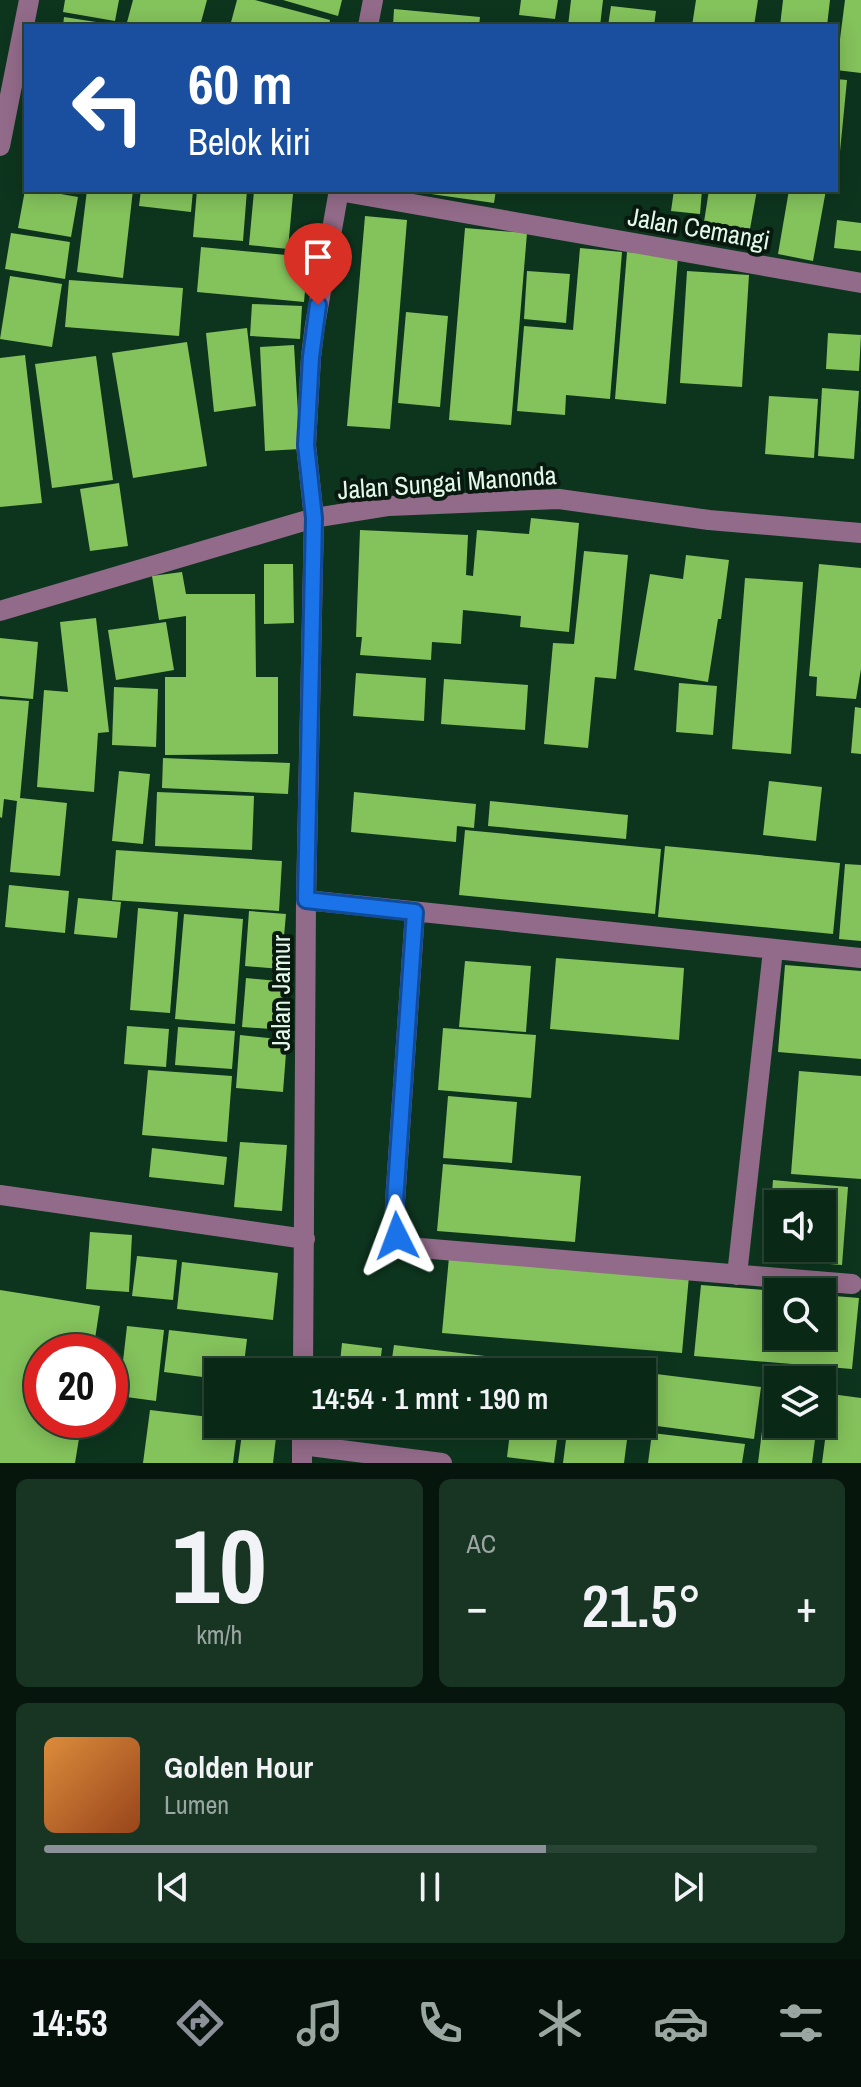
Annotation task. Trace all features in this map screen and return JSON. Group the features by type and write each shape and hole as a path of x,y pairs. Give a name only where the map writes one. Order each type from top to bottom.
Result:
{"street":[{"path":"24,24 29,0"},
{"path":"368,24 373,0"},
{"path":"0,146 24,25"},
{"name":"Jalan Cemangi","path":"314,518 306,445 311,357 339,192"},
{"name":"Jalan Cemangi","path":"350,192 861,283"},
{"name":"Jalan Sungai Manonda","path":"0,611 314,518 389,506 559,499 709,520 861,533"},
{"name":"Jalan Jamur","path":"303,1358 306,900 314,518"},
{"path":"306,900 861,958"},
{"path":"415,912 395,1202 395,1226 402,1244 493,1255 852,1284"},
{"path":"737,1275 773,950"},
{"path":"0,1195 305,1239"},
{"path":"302,1444 442,1463"}],"building":[{"path":"65,0 119,0 115,21 63,12"},
{"path":"133,0 207,0 201,24 127,24"},
{"path":"237,0 255,0 330,20 329,24 231,24"},
{"path":"283,0 342,0 338,16"},
{"path":"521,0 558,0 555,19 519,15"},
{"path":"571,0 603,0 600,24 568,24"},
{"path":"696,0 758,0 754,24 692,24"},
{"path":"783,0 830,0 827,24 780,24"},
{"path":"845,0 861,0 861,73 838,70"},
{"path":"611,6 656,11 654,24 608,24"},
{"path":"394,9 480,17 479,24 393,24"},
{"path":"64,17 109,24 63,24"},
{"path":"838,79 847,80 838,172"},
{"path":"25,192 78,197 71,237 18,228"},
{"path":"87,192 133,192 123,278 77,272"},
{"path":"141,192 193,192 191,212 139,206"},
{"path":"197,192 247,192 243,241 193,237"},
{"path":"254,192 293,194 288,249 249,245"},
{"path":"417,192 496,192 494,203"},
{"path":"674,192 702,192 700,214 671,211"},
{"path":"709,192 757,192 750,229 704,222"},
{"path":"789,192 826,192 813,261 778,254"},
{"path":"365,216 407,220 390,429 347,426"},
{"path":"837,220 861,223 861,251 834,248"},
{"path":"465,228 527,233 511,425 449,420"},
{"path":"11,233 70,242 65,279 5,269"},
{"path":"201,247 308,257 304,302 197,292"},
{"path":"580,248 622,252 610,399 566,395 565,415 517,411 524,326 573,330"},
{"path":"627,252 678,256 666,404 615,399"},
{"path":"527,271 570,274 566,323 524,319"},
{"path":"687,271 749,275 742,387 680,383"},
{"path":"10,276 62,284 52,347 0,339"},
{"path":"69,280 183,288 179,336 65,327"},
{"path":"252,304 302,306 300,339 250,336"},
{"path":"406,312 448,316 440,407 398,403"},
{"path":"247,328 256,406 214,412 206,333"},
{"path":"828,333 861,335 859,371 826,369"},
{"path":"187,342 207,466 133,478 112,353"},
{"path":"294,345 300,449 265,451 260,347"},
{"path":"25,355 42,503 0,507 0,358"},
{"path":"96,356 113,480 52,488 35,364"},
{"path":"822,388 859,391 854,459 818,456"},
{"path":"769,396 818,399 814,458 765,454"},
{"path":"119,483 128,546 90,551 80,489"},
{"path":"531,518 579,523 569,632 520,627 521,616 463,610 461,644 432,642 431,660 360,655 362,637 356,637 360,530 468,535 466,575 473,576 477,530 529,534"},
{"path":"584,551 628,555 616,679 595,677 588,748 544,744 553,643 574,644"},
{"path":"686,555 729,560 708,682 634,670 650,574 683,579"},
{"path":"264,564 293,564 294,623 264,624"},
{"path":"819,564 861,568 861,669 856,699 816,696 817,677 809,676"},
{"path":"182,572 186,594 255,594 256,677 278,677 278,754 165,755 165,677 186,677 186,616 159,620 152,576"},
{"path":"745,578 803,582 791,754 732,749"},
{"path":"96,618 109,732 98,733 94,792 37,787 44,690 68,692 60,622"},
{"path":"166,622 174,670 116,680 108,630"},
{"path":"0,638 38,642 33,699 0,696"},
{"path":"356,673 426,678 424,721 353,716"},
{"path":"444,679 528,685 525,730 441,724"},
{"path":"679,683 717,686 713,735 676,732"},
{"path":"114,687 158,689 156,747 112,745"},
{"path":"0,699 29,701 20,798 67,803 60,876 10,872 17,801 4,799 0,817"},
{"path":"855,707 861,708 861,754 851,753"},
{"path":"163,758 290,763 288,794 162,788"},
{"path":"119,771 150,774 143,844 112,841"},
{"path":"769,781 822,787 816,841 763,835"},
{"path":"157,792 254,796 252,850 155,846"},
{"path":"354,792 476,804 474,828 457,826 456,842 351,832"},
{"path":"490,801 628,815 626,839 488,826"},
{"path":"465,830 661,849 655,914 459,895"},
{"path":"665,846 840,863 833,934 658,917"},
{"path":"116,850 282,861 279,911 112,900"},
{"path":"845,864 861,865 861,941 839,939"},
{"path":"9,885 69,891 65,933 5,927"},
{"path":"78,898 121,902 117,938 74,934"},
{"path":"138,908 178,912 170,1013 130,1010"},
{"path":"249,911 286,914 281,969 245,966"},
{"path":"184,914 243,919 235,1024 175,1019"},
{"path":"556,958 684,968 679,1040 550,1029"},
{"path":"465,961 531,966 526,1032 459,1027"},
{"path":"785,965 861,971 861,1059 778,1052"},
{"path":"246,978 289,982 285,1030 242,1027"},
{"path":"127,1026 169,1029 166,1067 124,1064"},
{"path":"178,1027 235,1031 232,1069 175,1065"},
{"path":"443,1028 536,1035 531,1098 438,1090"},
{"path":"240,1035 287,1040 283,1092 236,1088"},
{"path":"148,1070 232,1076 227,1142 142,1135"},
{"path":"799,1071 861,1076 861,1179 791,1174"},
{"path":"448,1096 517,1102 512,1163 443,1158"},
{"path":"240,1142 287,1145 282,1211 234,1207"},
{"path":"152,1148 227,1157 224,1185 149,1177"},
{"path":"443,1164 581,1176 575,1242 437,1231"},
{"path":"773,1180 848,1187 842,1265 804,1262 836,1262 836,1190 772,1190"},
{"path":"90,1232 132,1235 129,1292 86,1289"},
{"path":"137,1256 177,1260 173,1300 132,1296"},
{"path":"449,1257 689,1276 682,1353 442,1333"},
{"path":"182,1262 278,1273 273,1320 177,1309"},
{"path":"701,1285 764,1290 764,1350 836,1350 836,1296 859,1298 852,1369 694,1356"},
{"path":"0,1290 100,1306 96,1334 24,1334 24,1438 79,1438 75,1463 0,1463"},
{"path":"127,1326 164,1330 156,1401 128,1397"},
{"path":"169,1330 247,1339 245,1358 204,1358 204,1377 164,1372"},
{"path":"342,1343 382,1348 381,1358 340,1358"},
{"path":"394,1345 503,1358 392,1358"},
{"path":"656,1374 761,1387 754,1439 656,1426"},
{"path":"836,1395 861,1398 861,1463 822,1463 825,1438 836,1438"},
{"path":"150,1410 204,1416 204,1438 236,1438 233,1463 143,1463"},
{"path":"764,1415 764,1438 815,1438 812,1463 758,1463"},
{"path":"656,1433 745,1444 742,1463 648,1463 651,1438 656,1438"},
{"path":"241,1438 276,1438 273,1463 238,1463"},
{"path":"509,1438 557,1438 554,1463 507,1457"},
{"path":"566,1438 627,1438 624,1463 563,1463"}],"route":[{"path":"318,305 311,357 306,445 314,518 306,900 415,912 395,1202 397,1236"}]}
